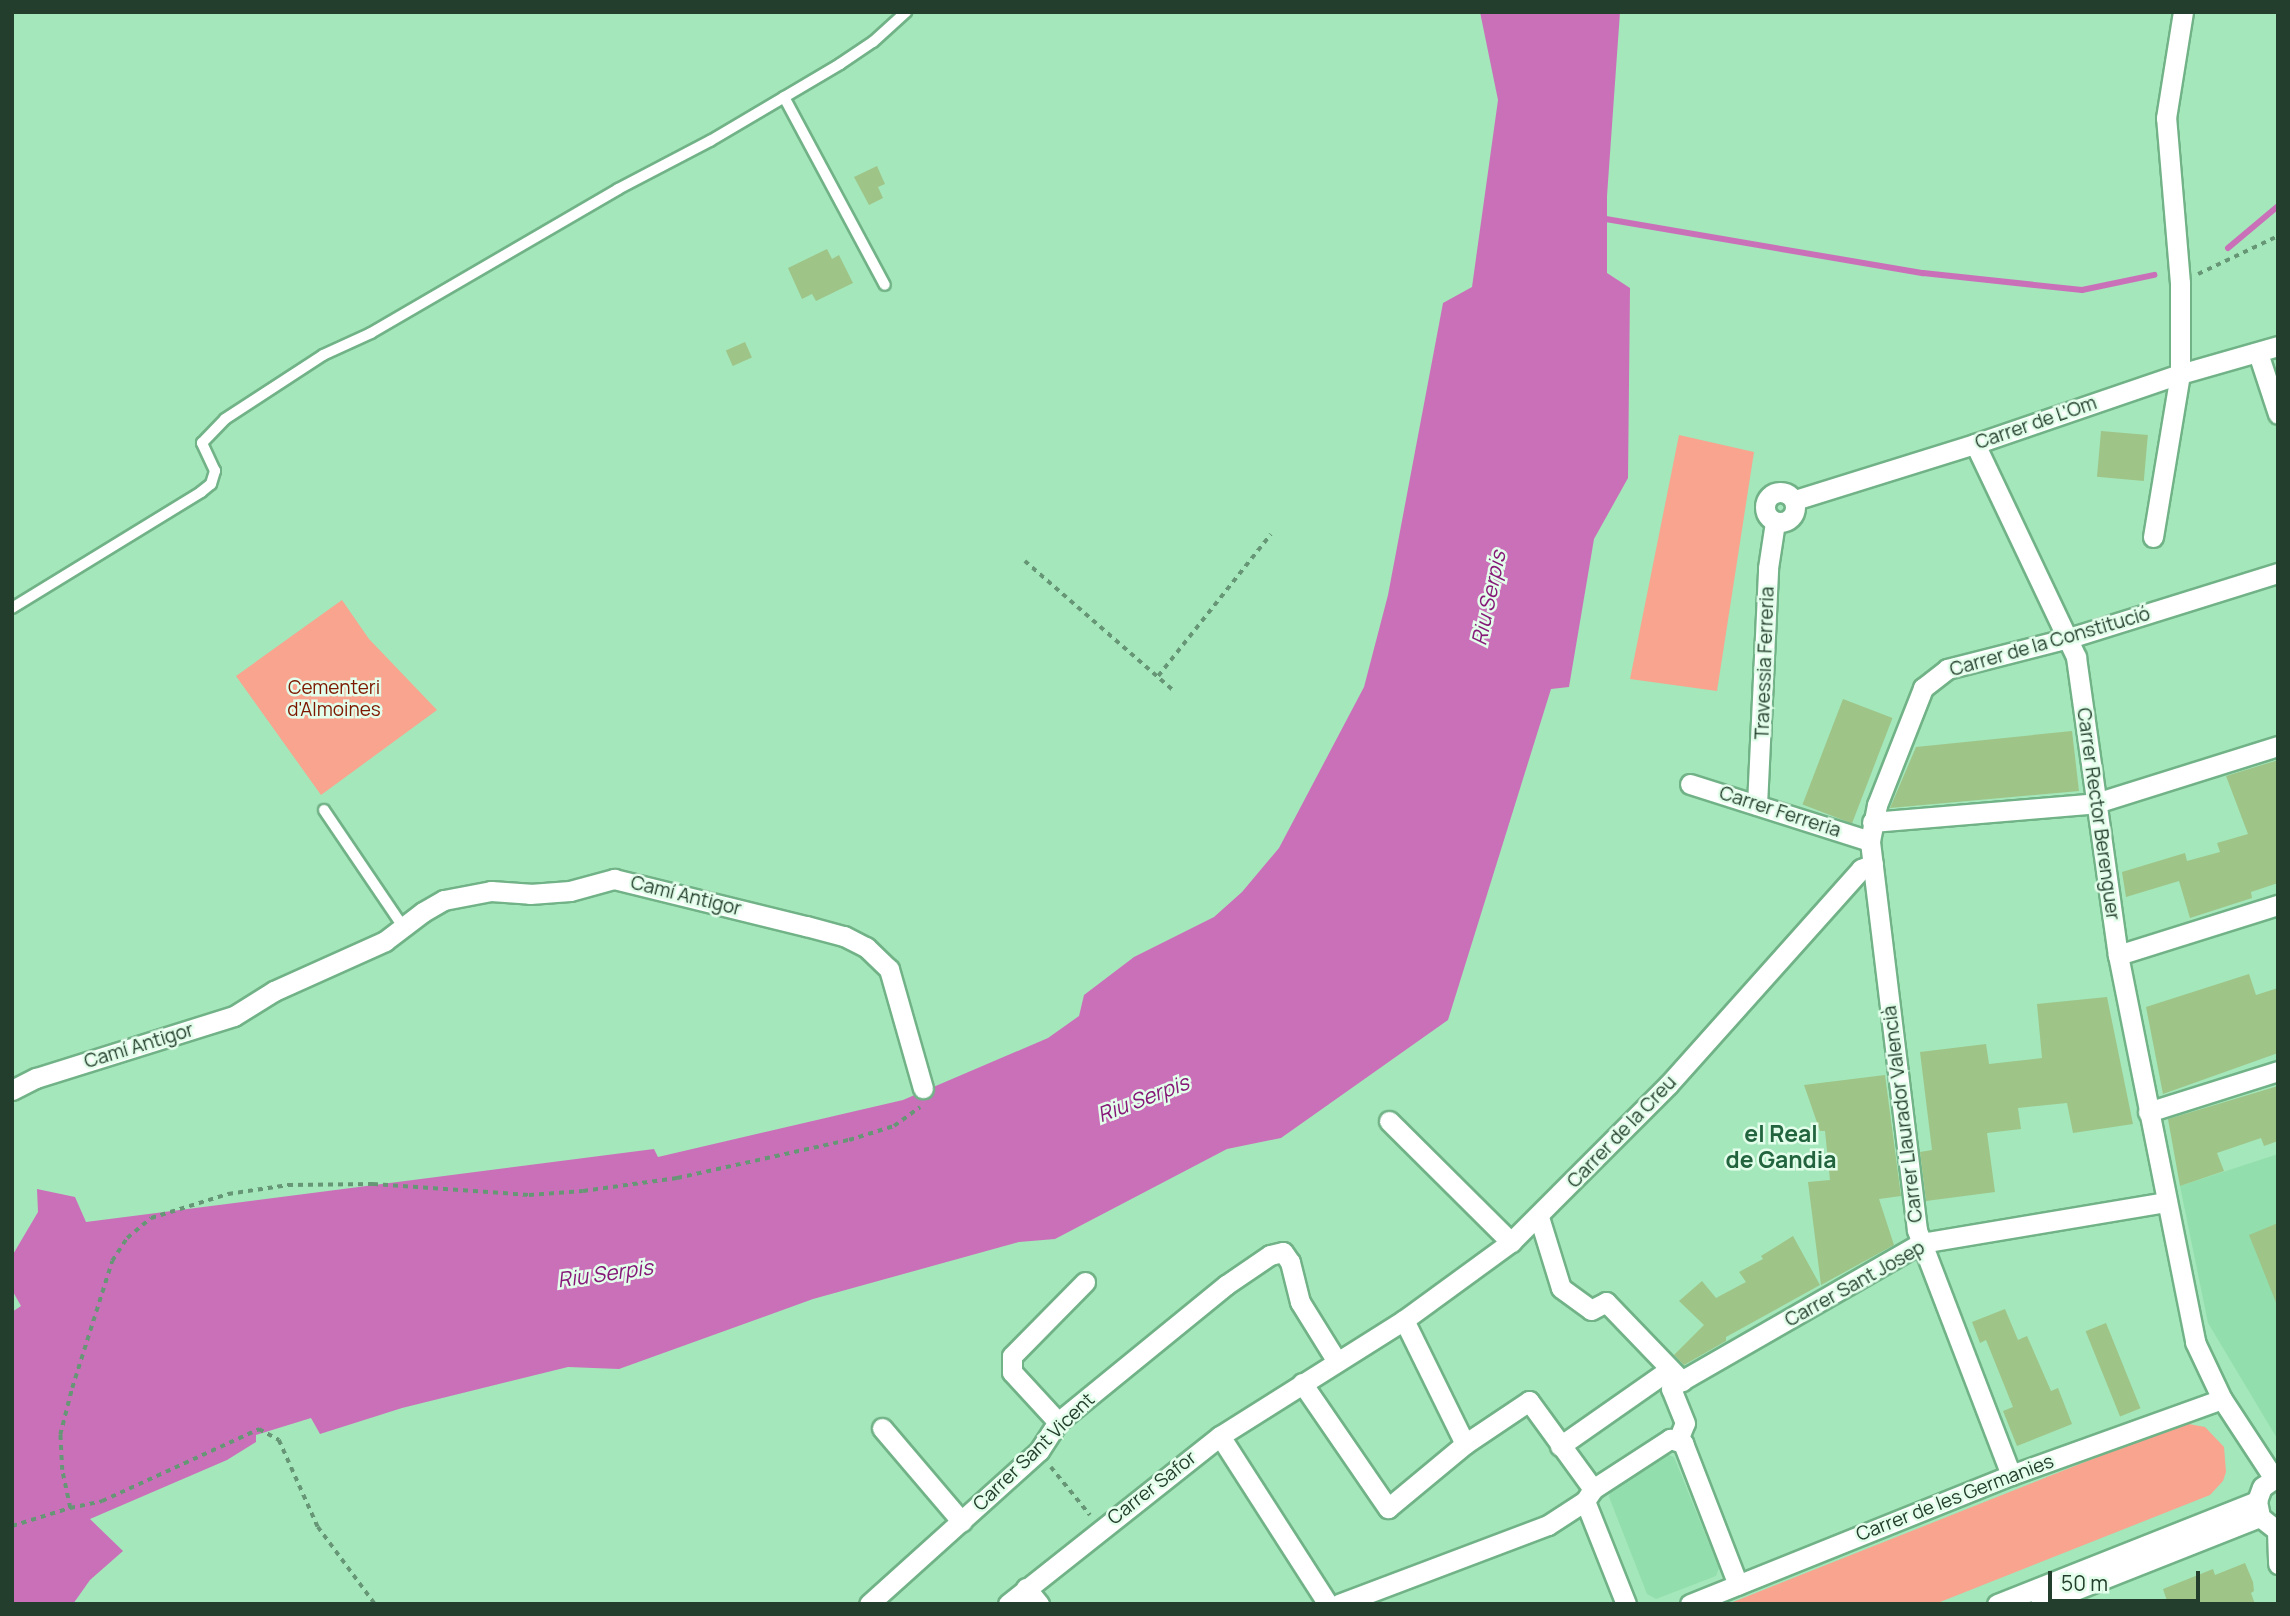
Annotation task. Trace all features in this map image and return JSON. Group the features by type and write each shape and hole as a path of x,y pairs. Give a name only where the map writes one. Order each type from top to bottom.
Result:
{"street":[{"path":"2153,537 2180,374 2180,283 2166,118 2183,12"},
{"name":"Carrer de L'Om","path":"1775,522 1787,522 1796,513 1795,500 1975,444 2180,374 2278,346"},
{"path":"2258,353 2278,414"},
{"name":"Carrer Rector Berenguer","path":"1975,444 2076,657 2118,955 2165,1202 2195,1342 2222,1399 2276,1477"},
{"name":"Travessia Ferreria","path":"1757,804 1768,568 1775,522"},
{"name":"Carrer de la Constitució","path":"1871,832 1923,688 1947,668 2069,638 2278,573"},
{"path":"1871,832 2096,803 2278,746"},
{"name":"Carrer Ferreria","path":"1690,784 1757,804 1871,832"},
{"name":"Carrer Llaurador Valencià","path":"1871,832 1917,1230 2011,1475"},
{"name":"Carrer de la Creu","path":"1303,1383 1404,1320 1511,1242 1539,1217 1668,1085 1861,869 1873,864"},
{"name":"Camí Antigor","path":"12,1090 36,1078 234,1016 274,991 385,942 423,912 458,896 491,891 556,892 614,879 844,936 866,947 889,969 923,1088"},
{"path":"2118,955 2278,905"},
{"path":"2148,1112 2278,1071"},
{"path":"1389,1121 1511,1242"},
{"name":"Carrer Sant Josep","path":"1560,1446 1676,1375 1921,1243 2165,1202"},
{"path":"1539,1217 1561,1288 1591,1310 1606,1302 1676,1375 1671,1389 1685,1423 1678,1440"},
{"name":"Carrer Sant Vicent","path":"869,1604 1038,1451 1058,1422 1226,1285 1270,1255 1283,1252 1290,1262 1300,1302 1336,1360"},
{"path":"1058,1422 1012,1372 1012,1356 1085,1282"},
{"path":"1404,1320 1465,1444"},
{"path":"1303,1383 1388,1508 1465,1444 1529,1401 1589,1495 1626,1604"},
{"name":"Carrer Safor","path":"1009,1604 1100,1528 1220,1436 1303,1383"},
{"name":"Carrer de les Germanies","path":"1690,1604 2011,1475 2222,1399"},
{"path":"882,1428 962,1521"},
{"path":"1220,1436 1328,1604"},
{"path":"1339,1604 1548,1525 1670,1439 1683,1443 1738,1585"},
{"path":"2258,1509 2262,1487 2276,1477"},
{"path":"2258,1509 2277,1531 2278,1564"},
{"path":"2040,1604 2091,1595 2258,1509"},
{"path":"1997,1604 2258,1509"},
{"path":"1026,1588 1039,1604"}],"lane":[{"path":"12,608 211,484 215,471 202,449 207,435 307,365 359,340 784,97 863,50 906,12"},
{"path":"784,97 884,285"},
{"path":"324,810 404,928"}],"path":[{"path":"2180,283 2278,236"},
{"path":"1158,676 1271,534"},
{"path":"1025,561 1173,690"},
{"path":"70,1508 62,1470 60,1435 72,1388 112,1261 127,1238 151,1218 228,1194 288,1185 373,1184 529,1195 583,1191 677,1178 849,1140 894,1126 923,1104 926,1098 923,1088"},
{"path":"12,1526 102,1501 259,1429 279,1440 318,1527 372,1603"},
{"path":"1038,1451 1100,1528"}],"shaded area":[{"path":"2278,1154 2278,1440 2208,1323 2180,1186"},
{"path":"1664,1453 1674,1457 1719,1568 1716,1576 1656,1599 1647,1594 1609,1497 1611,1488"}],"green space":[{"path":"1679,435 1754,452 1717,691 1630,679"},
{"name":"Cementeri d'Almoines","path":"342,600 369,639 437,710 321,795 236,676"},
{"path":"2183,1423 2205,1427 2224,1447 2226,1472 2223,1481 2210,1495 1935,1604 1728,1604"}],"water":[{"name":"Riu Serpis","path":"1480,12 1620,12 1607,196 1607,273 1630,288 1628,478 1594,539 1569,687 1551,689 1448,1020 1281,1138 1227,1149 1055,1239 1019,1242 813,1299 619,1369 568,1367 402,1408 320,1434 311,1418 256,1435 256,1442 227,1460 90,1519 123,1551 90,1580 73,1604 12,1604 12,1312 21,1306 12,1290 12,1256 38,1212 37,1189 75,1197 86,1222 654,1149 658,1157 903,1100 1048,1038 1079,1016 1084,995 1134,957 1214,917 1242,892 1279,848 1364,687 1388,595 1443,303 1472,287 1498,100"}],"building":[{"path":"877,166 885,184 878,187 883,198 869,205 854,177"},
{"path":"827,249 832,259 839,255 853,283 816,301 812,294 802,299 788,268"},
{"path":"745,342 752,358 733,366 726,351"},
{"path":"2101,431 2148,435 2144,481 2097,477"},
{"path":"1843,699 1892,718 1852,823 1803,804"},
{"path":"2072,731 2079,791 1890,808 1916,747"},
{"path":"2278,760 2278,883 2251,892 2252,898 2190,918 2179,881 2126,897 2122,872 2185,853 2187,861 2220,852 2217,843 2248,834 2226,776"},
{"path":"2249,974 2256,995 2278,988 2278,1053 2163,1094 2146,1007"},
{"path":"2107,997 2133,1124 2073,1133 2067,1103 2018,1108 2021,1129 1987,1133 1995,1192 1926,1201 1920,1152 1932,1150 1920,1052 1986,1044 1989,1064 2042,1058 2037,1004"},
{"path":"1885,1075 1901,1196 1879,1199 1894,1245 1821,1285 1808,1182 1830,1180 1825,1131 1820,1131 1804,1085"},
{"path":"2278,1086 2278,1141 2264,1146 2261,1138 2217,1153 2224,1171 2180,1186 2168,1119"},
{"path":"2278,1223 2278,1305 2277,1305 2249,1235"},
{"path":"1793,1236 1820,1285 1726,1337 1726,1341 1684,1365 1674,1355 1704,1325 1679,1301 1702,1281 1716,1298 1746,1282 1739,1272 1763,1259 1761,1256"},
{"path":"2005,1309 2018,1340 2027,1336 2051,1391 2058,1388 2072,1424 2017,1446 2003,1411 2013,1407 1986,1340 1980,1343 1972,1322"},
{"path":"2106,1323 2140,1408 2120,1417 2086,1331"},
{"path":"2245,1563 2253,1582 2254,1591 2251,1593 2255,1604 2168,1604 2163,1589 2213,1569 2215,1575"}],"waterway":[{"path":"2228,248 2278,206"},
{"path":"1600,218 1923,273 2082,290 2154,275"}],"district":[{"name":"el Real de Gandia","path":"1781,1146"}]}
